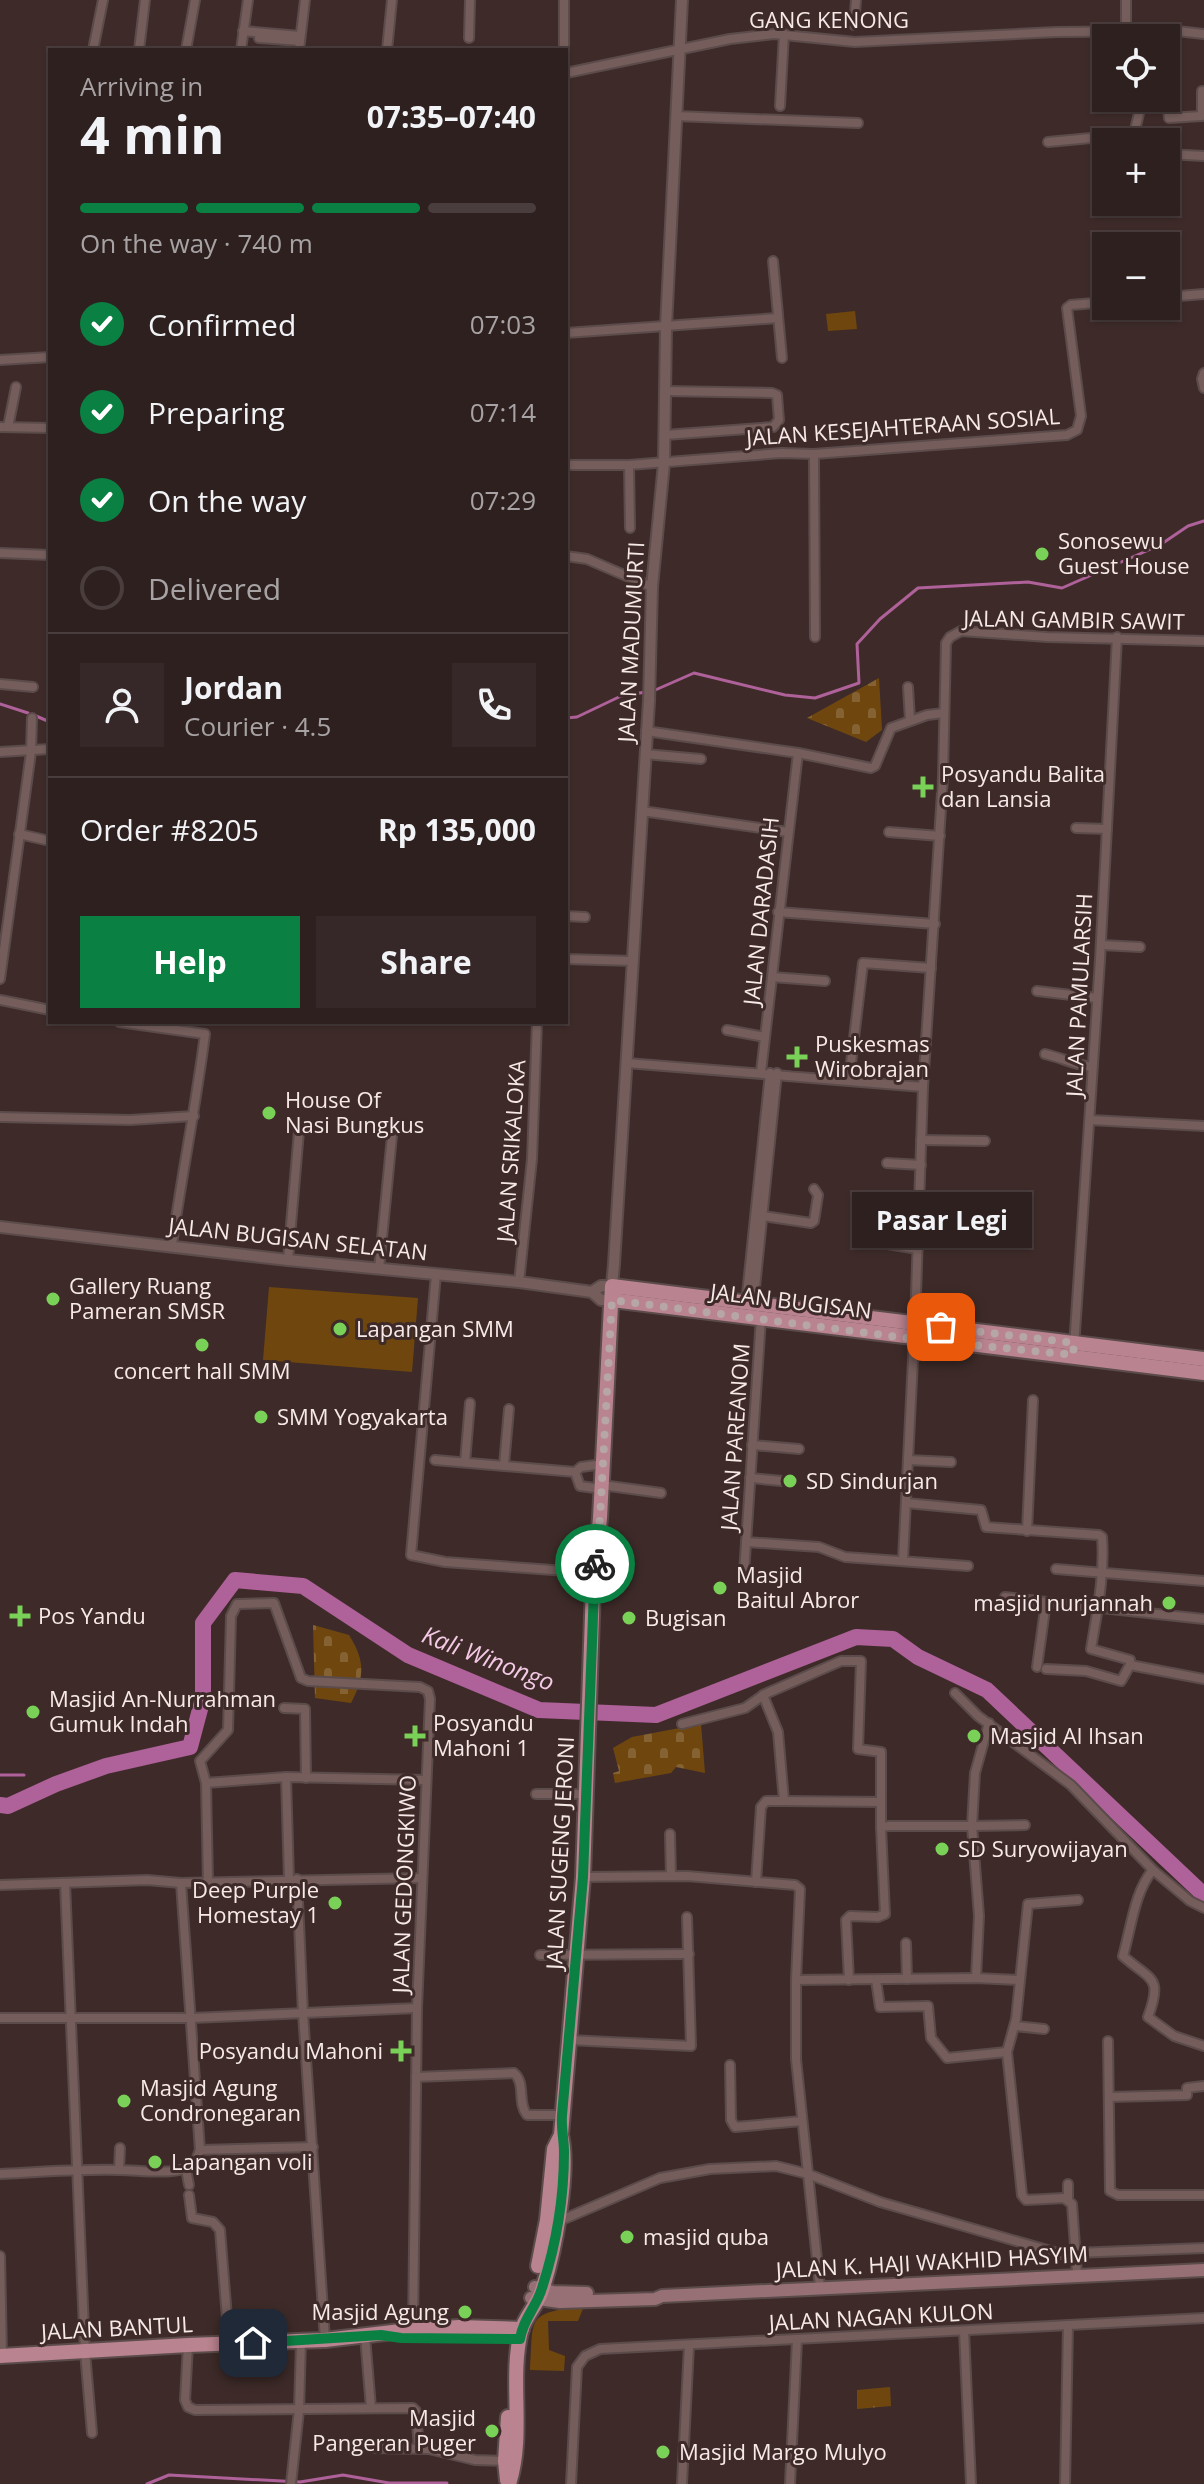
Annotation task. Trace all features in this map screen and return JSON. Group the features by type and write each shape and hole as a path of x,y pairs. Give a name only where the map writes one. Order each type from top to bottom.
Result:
{"main road":[{"name":"JALAN BUGISAN","path":"612,1293 1073,1349 1204,1359"},
{"name":"JALAN SUGENG JERONI","path":"537,2293 557,2222 564,2148 562,2115 583,1877 594,1573 602,1487 612,1293"},
{"name":"JALAN BUGISAN","path":"1073,1349 1204,1373"},
{"name":"JALAN SUGENG JERONI","path":"537,2293 554,2149 561,2135"},
{"name":"JALAN K. HAJI WAKHID HASYIM","path":"537,2293 570,2302 1077,2274 1204,2270"},
{"path":"509,2484 505,2461 517,2334 537,2293"},
{"name":"JALAN BANTUL","path":"1,2356 325,2340 413,2330 517,2334"},
{"name":"JALAN BANTUL","path":"373,2336 517,2334"},
{"path":"509,2484 516,2462 517,2334"}],"street":[{"path":"93,48 103,0"},
{"path":"139,48 145,0"},
{"path":"186,48 195,0"},
{"path":"241,48 248,0"},
{"path":"243,34 300,42 305,0"},
{"path":"387,48 392,0"},
{"path":"469,38 470,0"},
{"path":"564,0 564,48"},
{"name":"JALAN MADUMURTI","path":"612,1293 649,701 652,587 664,463 666,327 682,0"},
{"path":"854,25 856,0"},
{"path":"1126,0 1126,24"},
{"name":"GANG KENONG","path":"1180,32 1204,34"},
{"name":"GANG KENONG","path":"568,73 730,39 784,34 855,42 1092,33"},
{"path":"780,106 784,34"},
{"path":"1168,112 1169,118 1200,117 1200,91"},
{"path":"676,116 858,123"},
{"path":"1048,142 1092,138"},
{"path":"1180,155 1204,156"},
{"path":"773,261 782,358"},
{"path":"1180,296 1204,294"},
{"name":"JALAN KESEJAHTERAAN SOSIAL","path":"568,465 629,465 782,453 814,454 1073,432 1079,426 1081,416 1067,308 1092,303"},
{"path":"568,333 778,318"},
{"path":"0,360 48,357"},
{"path":"1204,373 1204,388"},
{"path":"16,387 4,427 48,428"},
{"path":"665,391 772,393 777,395 779,420 773,427 665,435"},
{"path":"814,454 815,637"},
{"path":"629,465 630,528"},
{"path":"0,553 48,555"},
{"path":"568,556 587,559 652,587"},
{"name":"JALAN GAMBIR SAWIT","path":"944,713 946,643 961,631 1047,637 1204,641"},
{"name":"JALAN PAMULARSIH","path":"1073,1349 1101,945 1117,637"},
{"path":"0,684 33,687"},
{"path":"908,687 910,720"},
{"path":"646,731 874,767 891,728 910,720 944,713 940,836 923,1087 903,1560"},
{"path":"0,979 31,752 32,718"},
{"path":"0,752 48,749"},
{"name":"JALAN DARADASIH","path":"753,1311 763,1216 769,1073 765,1037 798,753"},
{"path":"645,754 701,759"},
{"path":"642,811 788,832"},
{"path":"1076,828 1107,829"},
{"path":"889,832 940,836"},
{"path":"19,834 48,841"},
{"path":"778,912 935,924"},
{"path":"568,916 585,917"},
{"path":"1101,945 1140,947"},
{"path":"568,959 633,961"},
{"path":"849,1080 863,963 931,968"},
{"path":"772,977 825,981"},
{"path":"1037,991 1097,998"},
{"path":"0,1000 48,1010"},
{"path":"133,1024 205,1034 172,1245"},
{"name":"JALAN SRIKALOKA","path":"519,1282 532,1159 537,1024"},
{"path":"727,1030 765,1037"},
{"path":"1045,1054 1092,1067"},
{"path":"627,1063 923,1087"},
{"name":"JALAN DARADASIH","path":"753,1311 769,1073"},
{"path":"0,1117 130,1120 194,1116"},
{"path":"1090,1120 1204,1126"},
{"path":"288,1260 299,1131"},
{"path":"379,1269 392,1136"},
{"path":"921,1140 985,1141"},
{"path":"887,1163 921,1165"},
{"path":"763,1216 811,1223 814,1221 818,1195 814,1189"},
{"name":"JALAN BUGISAN SELATAN","path":"0,1227 288,1260 519,1282 592,1292 601,1300 612,1293"},
{"path":"869,1241 918,1249"},
{"path":"436,1274 411,1555 445,1562 594,1573"},
{"name":"JALAN PAREANOM","path":"744,1573 752,1445 753,1311"},
{"path":"1027,1531 1033,1400"},
{"path":"465,1462 470,1403"},
{"path":"504,1465 509,1409"},
{"path":"752,1445 799,1449"},
{"path":"435,1460 575,1472 581,1467 603,1464"},
{"path":"908,1460 951,1462"},
{"path":"575,1472 580,1486 661,1493"},
{"path":"750,1478 782,1481"},
{"path":"906,1503 981,1510 986,1527 1102,1537 1098,1608 1091,1649 1130,1660 1121,1681 1086,1671 1041,1668 1046,1602"},
{"path":"746,1542 819,1547 845,1557 968,1566"},
{"path":"1056,1569 1204,1581"},
{"path":"1005,1597 1204,1619"},
{"name":"JALAN GEDONGKIWO","path":"208,1882 206,1783 200,1761 222,1739 229,1722 233,1609 237,1604 272,1601 277,1607 301,1678 308,1681 420,1687 428,1691 417,2008 413,2330"},
{"path":"682,1724 739,1710 763,1695 841,1661 861,1661 858,1749 881,1752 885,1914 878,1917 850,1916 846,1920 849,1980"},
{"path":"1130,1665 1204,1679"},
{"path":"955,1693 1071,1785 1153,1870 1190,1901 1204,1908"},
{"path":"763,1695 778,1732 784,1801"},
{"path":"284,1708 305,1709 306,1778"},
{"path":"976,1978 979,1916 972,1826 975,1773 989,1723"},
{"path":"286,1777 325,2340"},
{"path":"206,1783 286,1777 425,1780"},
{"path":"536,1794 587,1794"},
{"path":"756,1882 761,1807 766,1801 881,1802"},
{"path":"881,1827 1025,1825"},
{"path":"670,1834 671,1876"},
{"path":"1153,1870 1139,1891 1123,1956 1153,1980 1156,1990 1148,2017 1174,2036 1204,2046"},
{"path":"583,1877 671,1876 795,1885 800,1889 796,2059 820,2288"},
{"path":"0,1885 147,1880 181,1883 421,1878"},
{"path":"65,1883 85,2352 92,2433"},
{"path":"0,2174 119,2170 152,2172 186,2169 194,2165 200,2150 181,1883"},
{"path":"1068,2200 1024,2198 1007,2052 1015,2026 1028,1904 1078,1900"},
{"path":"569,2040 691,2046 687,1917"},
{"path":"906,1943 907,1979"},
{"path":"540,1955 689,1954"},
{"path":"796,1980 1019,1980"},
{"path":"876,1980 880,2011 928,2005 931,2038 947,2058 1007,2052"},
{"path":"0,2018 192,2018 417,2008"},
{"path":"1015,2026 1044,2029"},
{"path":"1108,2041 1110,2191 1118,2195 1204,2195"},
{"path":"730,2065 731,2120 735,2127 802,2121"},
{"path":"416,2077 514,2073 520,2082 522,2108 527,2115 562,2115"},
{"path":"1110,2097 1187,2095 1187,2088 1204,2086"},
{"path":"200,2150 313,2147"},
{"path":"119,2170 120,2148"},
{"path":"557,2222 660,2178 710,2169 776,2166 808,2174 880,2202 1075,2256 1204,2248"},
{"path":"186,2169 189,2185"},
{"path":"1068,2184 1077,2274"},
{"path":"189,2195 192,2218 213,2222 220,2230 229,2343"},
{"path":"0,2256 1,2356"},
{"name":"JALAN NAGAN KULON","path":"571,2484 576,2377 580,2360 600,2349 1204,2318"},
{"path":"1065,2484 1068,2325"},
{"path":"964,2331 971,2484"},
{"path":"371,2408 373,2336"},
{"path":"790,2484 797,2340"},
{"path":"291,2481 299,2410 301,2341"},
{"path":"188,2345 185,2400 188,2407 195,2410 413,2408 416,2411 419,2448"},
{"path":"682,2484 689,2346"},
{"path":"373,2448 419,2448 475,2460 505,2461"}],"green space":[{"path":"855,311 857,329 828,331 826,314"},
{"path":"879,678 882,730 866,742 807,718"},
{"name":"Lapangan SMM","path":"269,1287 418,1298 412,1372 263,1360"},
{"path":"313,1625 349,1635 354,1644 361,1676 351,1703 315,1698"},
{"path":"701,1724 705,1773 676,1767 671,1773 615,1783 613,1773 619,1771 613,1748 632,1737"},
{"path":"584,2306 578,2321 548,2321 549,2350 565,2356 564,2371 530,2370 536,2321 551,2312"},
{"path":"890,2387 891,2406 857,2409 857,2390"}],"waterway":[{"path":"653,691 694,673 785,695 815,698 859,683 857,644 880,619 918,588 1028,582 1062,588 1160,545 1188,526 1204,521"},
{"path":"568,718 577,717 621,696 646,692"},
{"path":"0,704 28,713"},
{"path":"36,716 48,721"},
{"name":"Kali Winongo","path":"0,1805 8,1806 106,1766 190,1747 203,1698 203,1623 235,1580 303,1586 408,1655 539,1710 656,1715 856,1637 893,1639 918,1657 987,1690 1204,1895"},
{"path":"0,1775 24,1775"},
{"path":"147,2484 169,2475 300,2482 343,2475 389,2483 447,2483"}],"way so far":[{"path":"595,1564 612,1300 914,1339 1073,1355 1074,1343 941,1327"}],"place":[{"name":"Sonosewu Guest House","path":"1042,554"},
{"name":"Posyandu Balita dan Lansia","path":"923,787"},
{"name":"Puskesmas Wirobrajan","path":"797,1057"},
{"name":"House Of Nasi Bungkus","path":"269,1113"},
{"name":"Gallery Ruang Pameran SMSR","path":"53,1299"},
{"name":"Pasar Legi","path":"941,1327"},
{"name":"Lapangan SMM","path":"340,1329"},
{"name":"concert hall SMM","path":"202,1345"},
{"name":"SMM Yogyakarta","path":"261,1417"},
{"name":"SD Sindurjan","path":"790,1481"},
{"name":"Masjid Baitul Abror","path":"720,1588"},
{"name":"masjid nurjannah","path":"1169,1603"},
{"name":"Pos Yandu","path":"20,1616"},
{"name":"Bugisan","path":"629,1618"},
{"name":"Masjid An-Nurrahman Gumuk Indah","path":"33,1712"},
{"name":"Posyandu Mahoni 1","path":"415,1736"},
{"name":"Masjid Al Ihsan","path":"974,1736"},
{"name":"SD Suryowijayan","path":"942,1849"},
{"name":"Deep Purple Homestay 1","path":"335,1903"},
{"name":"Posyandu Mahoni","path":"401,2051"},
{"name":"Masjid Agung Condronegaran","path":"124,2101"},
{"name":"Lapangan voli","path":"155,2162"},
{"name":"masjid quba","path":"627,2237"},
{"name":"Masjid Agung","path":"465,2312"},
{"name":"Masjid Pangeran Puger","path":"492,2431"},
{"name":"Masjid Margo Mulyo","path":"663,2452"}],"route":[{"path":"253,2343 381,2335 401,2338 520,2339 528,2315 538,2299 552,2249 562,2183 562,2115 583,1877 595,1564"}]}
